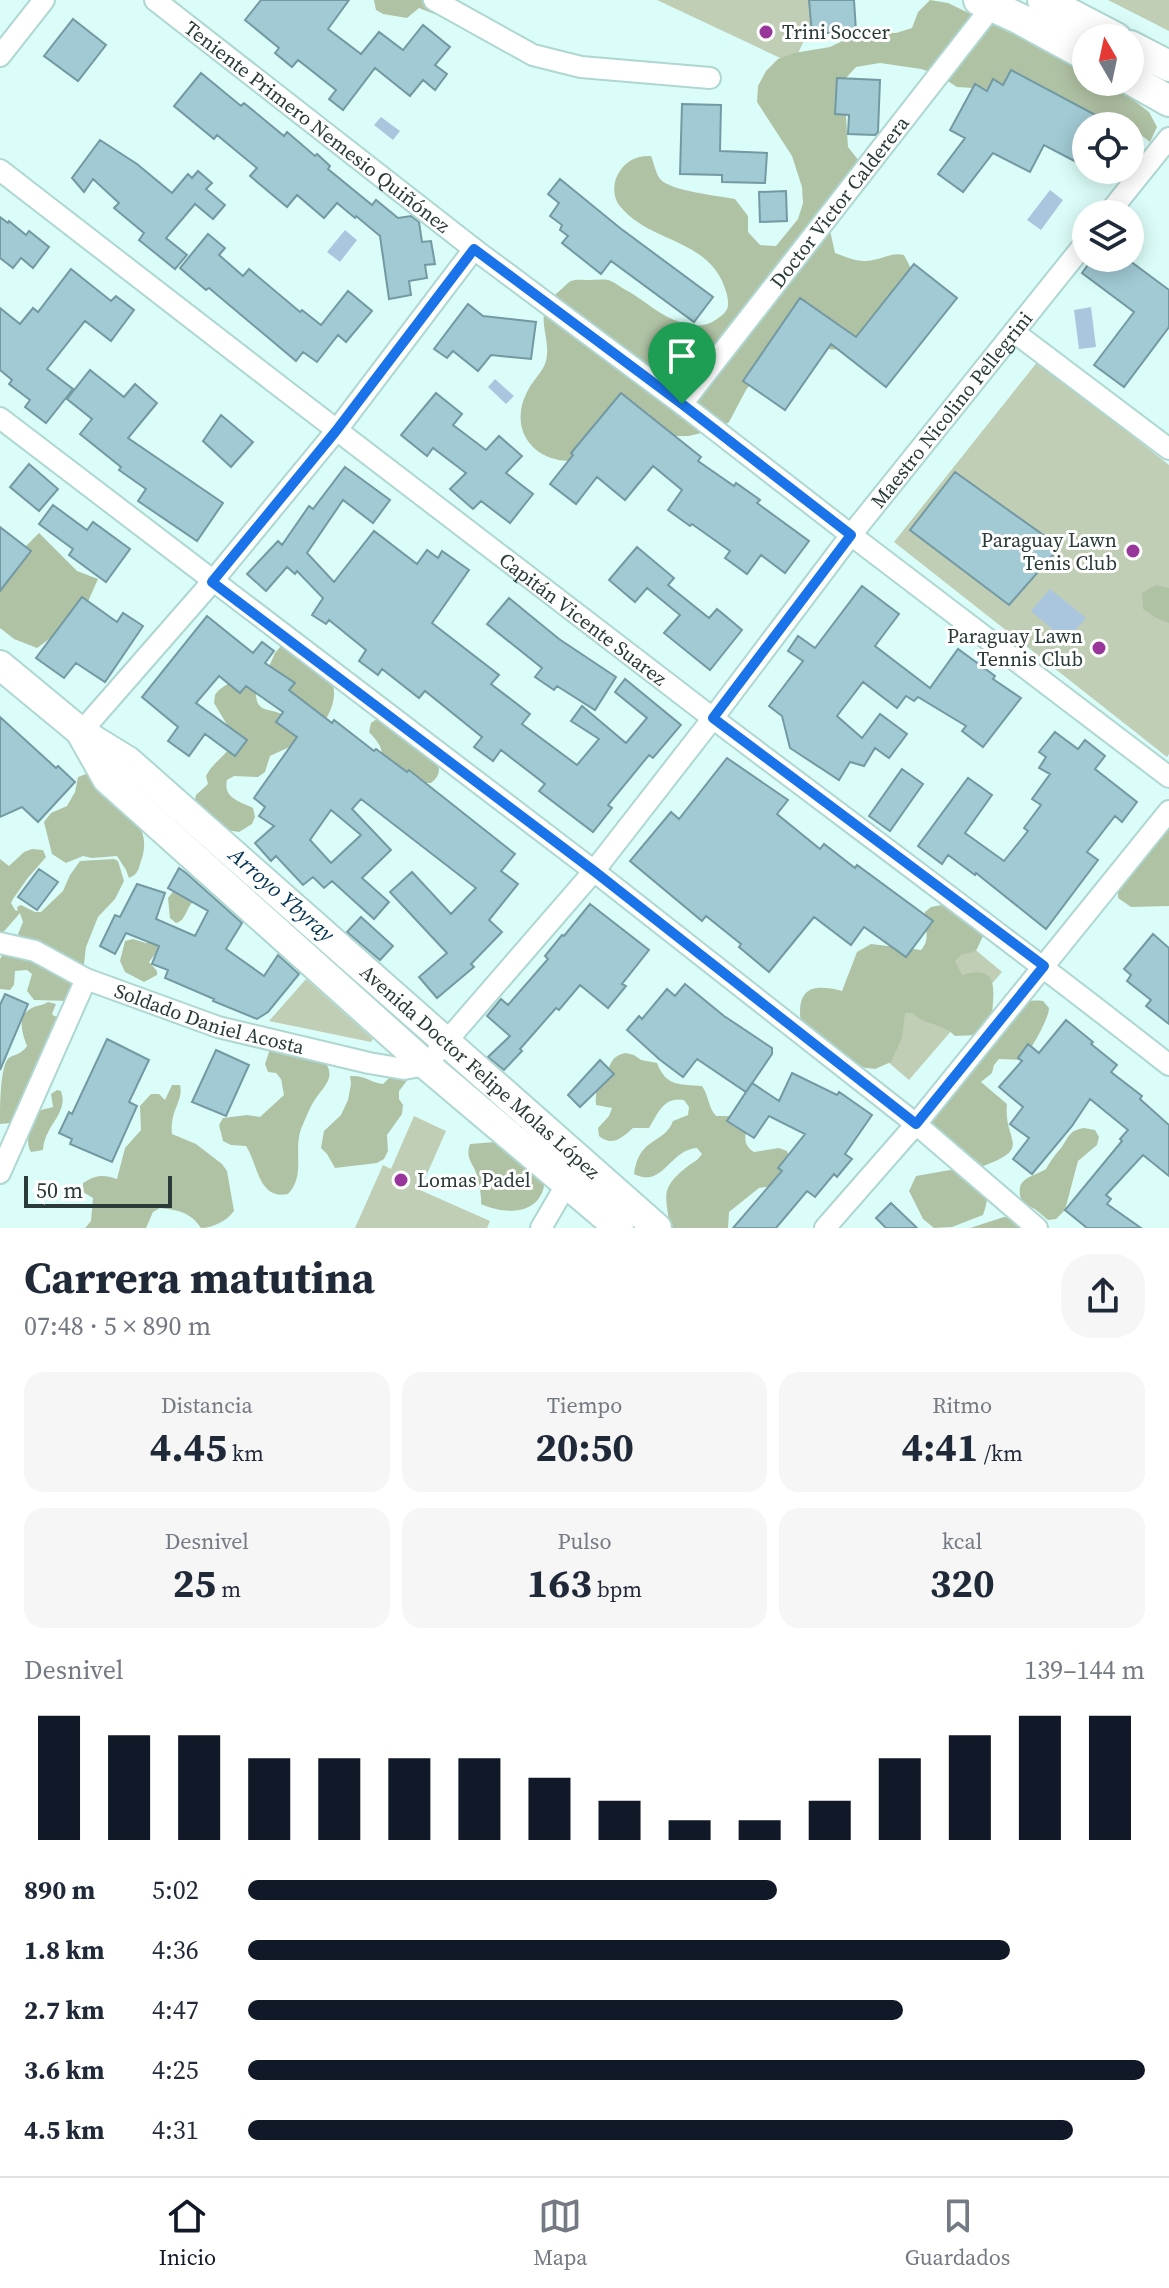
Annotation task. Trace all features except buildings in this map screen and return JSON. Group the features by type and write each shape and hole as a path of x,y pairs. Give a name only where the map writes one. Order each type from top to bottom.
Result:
{"main road":[{"path":"1043,0 1089,24"},
{"path":"989,2 1072,47"},
{"path":"1144,53 1169,66"},
{"path":"1144,87 1169,101"},
{"name":"Avenida Doctor Felipe Molas López","path":"0,665 81,732 128,761 444,1042 573,1172 619,1228"},
{"name":"Avenida Doctor Felipe Molas López","path":"81,732 107,779 426,1065 573,1172 657,1228"}],"street":[{"path":"0,56 44,0"},
{"name":"Teniente Primero Nemesio Quiñónez","path":"155,0 474,249 682,404 1169,777"},
{"path":"434,0 533,55 581,67 710,78"},
{"name":"Doctor Victor Calderera","path":"682,404 989,2"},
{"path":"1119,200 1169,138"},
{"name":"Capitán Vicente Suarez","path":"0,170 336,431 1044,966 1169,1065"},
{"path":"81,732 212,582 336,431 474,249"},
{"name":"Maestro Nicolino Pellegrini","path":"426,1065 594,871 851,535 1072,260"},
{"path":"1014,332 1169,449"},
{"path":"0,418 594,871 916,1124 1037,1228"},
{"path":"825,1228 916,1124 1169,811"},
{"name":"Soldado Daniel Acosta","path":"0,943 35,951 86,979 218,1027 369,1063 404,1069 426,1065"},
{"path":"0,1173 86,979"},
{"path":"541,1228 573,1172"}],"green space":[{"path":"374,0 440,0 434,14 419,8 407,18 383,14 376,10"},
{"name":"Trini Soccer","path":"657,0 823,0 793,64"},
{"path":"930,0 948,3 1008,32 1042,43 1072,60 1072,96 1128,96 1149,112 1157,127 1150,142 1144,137 1144,112 1076,112 988,89 957,87 937,74 921,69 880,63 856,67 845,79 844,87 848,147 860,162 829,226 835,253 863,261 904,255 920,286 879,328 854,345 829,349 819,325 757,376 729,422 721,428 689,436 671,436 657,429 649,414 626,401 572,461 546,456 536,449 523,430 522,406 546,361 545,309 569,282 610,281 665,315 693,325 711,322 724,314 728,307 720,276 709,262 647,228 619,205 614,188 623,167 633,159 651,156 659,178 667,184 735,199 748,216 748,232 760,245 776,246 798,219 803,203 802,187 792,156 757,102 758,86 766,71 778,59 830,47 861,32 896,33 912,28 918,12"},
{"path":"1108,0 1169,0 1169,31"},
{"name":"Paraguay Lawn Tennis Club","path":"1038,361 1169,465 1167,757 894,542"},
{"path":"39,533 77,571 98,579 82,615 37,648 14,639 0,628 0,572"},
{"path":"1156,585 1169,588 1169,623 1143,609 1142,593"},
{"path":"286,640 330,678 334,700 330,711 325,720 256,690 260,706 296,723 298,743 270,756 265,772 258,777 234,776 227,780 230,795 253,808 255,817 252,824 239,832 215,828 194,804 196,795 208,784 206,776 209,771 235,738 214,703 215,695 231,682 268,669 275,653"},
{"path":"386,719 438,762 438,774 434,781 415,783 382,768 381,748 369,732 371,723"},
{"path":"90,774 119,803 142,832 143,856 137,871 129,878 117,856 83,856 66,863 52,854 44,822 51,813 67,806 75,792 78,777"},
{"path":"1169,802 1169,906 1131,907 1118,898 1118,882"},
{"path":"32,849 43,850 46,857 13,899 11,903 18,911 17,907 21,905 41,912 63,891 80,861 118,861 124,881 115,899 98,917 86,947 84,964 77,967 24,943 18,934 23,922 20,913 0,936 0,859 9,866"},
{"path":"175,889 193,902 182,920 176,923 170,918 168,898"},
{"path":"957,902 980,928 983,936 976,951 961,955 955,961 962,975 975,972 990,977 992,1021 1028,1001 1043,1001 1049,1008 1035,1042 1023,1060 999,1059 992,1073 981,1082 1007,1104 1013,1143 1007,1154 981,1167 987,1191 983,1215 952,1227 934,1228 923,1219 909,1191 916,1176 957,1171 934,1142 926,1112 954,1060 977,1035 955,1036 912,1013 905,1013 902,1038 891,1062 875,1069 851,1066 822,1048 815,1030 801,1024 800,1012 808,991 822,988 842,991 857,952 871,944 921,950 927,936 925,912 931,907"},
{"path":"133,939 146,943 160,941 149,962 157,975 144,982 125,972 120,961 125,941"},
{"path":"965,941 1002,972 909,1080 853,1032"},
{"path":"6,948 74,979 71,1001 34,1000 27,991 32,974 27,970 15,971 14,985 10,990 0,989 0,959"},
{"path":"306,979 373,1039 371,1042 269,1021"},
{"path":"48,1002 56,1004 52,1014 62,1017 17,1117 11,1123 0,1124 5,1065 9,1058 27,1046 23,1017 30,1009"},
{"path":"270,1049 322,1058 329,1070 328,1080 312,1104 301,1129 298,1171 288,1194 270,1192 260,1179 246,1146 223,1141 219,1125 223,1118 260,1117 284,1095 281,1079 276,1073 268,1072 265,1064"},
{"path":"626,1053 657,1063 665,1076 675,1083 702,1086 716,1116 733,1116 748,1124 746,1143 754,1152 779,1148 787,1151 790,1159 774,1186 759,1188 729,1212 728,1228 670,1228 666,1200 669,1187 702,1154 697,1148 679,1155 652,1177 634,1174 646,1147 664,1134 673,1121 688,1115 689,1107 684,1100 667,1103 649,1128 633,1128 613,1141 599,1136 598,1128 612,1108 596,1105 597,1092 612,1061"},
{"path":"395,1072 409,1078 399,1091 402,1114 387,1135 388,1151 384,1159 377,1163 335,1168 321,1148 324,1131 341,1115 348,1100 350,1076 383,1084"},
{"path":"172,1085 180,1085 181,1091 172,1134 196,1144 222,1164 227,1171 234,1211 223,1221 205,1228 183,1213 160,1208 153,1212 146,1228 85,1228 91,1221 93,1198 83,1192 83,1183 99,1176 117,1179 125,1148 141,1130 140,1106 151,1094 159,1094 165,1100"},
{"path":"61,1091 62,1106 43,1150 31,1152 28,1137 37,1111 53,1107 51,1094"},
{"name":"Lomas Padel","path":"414,1116 446,1131 420,1190 490,1221 487,1228 355,1228 383,1165 391,1169"},
{"path":"1084,1128 1095,1130 1099,1137 1097,1145 1078,1161 1065,1210 1056,1219 1048,1220 1022,1203 1021,1184 1046,1169 1070,1135"},
{"path":"501,1137 545,1176 539,1199 523,1209 502,1210 481,1204 477,1177 469,1155 470,1144 495,1142"},
{"path":"1004,1217 1033,1228 970,1228"}],"water":[{"path":"381,117 400,131 393,140 374,125"},
{"path":"1050,190 1063,200 1041,230 1027,220"},
{"path":"345,230 357,240 340,262 327,252"},
{"path":"1091,307 1096,347 1079,349 1074,310"},
{"path":"495,379 514,396 506,404 488,387"},
{"path":"1050,589 1086,618 1066,641 1031,611"},
{"path":"135,786 414,1029 410,1034"}],"place":[{"name":"Trini Soccer","path":"766,32"},
{"name":"Paraguay Lawn Tenis Club","path":"1133,551"},
{"name":"Paraguay Lawn Tennis Club","path":"1099,648"},
{"name":"Lomas Padel","path":"401,1180"}],"route":[{"path":"474,249 682,404 851,535 713,718 1044,966 916,1124 594,871 212,582 336,431 474,249"}],"water label":[{"name":"Arroyo Ybyray","path":"282,894"}]}
